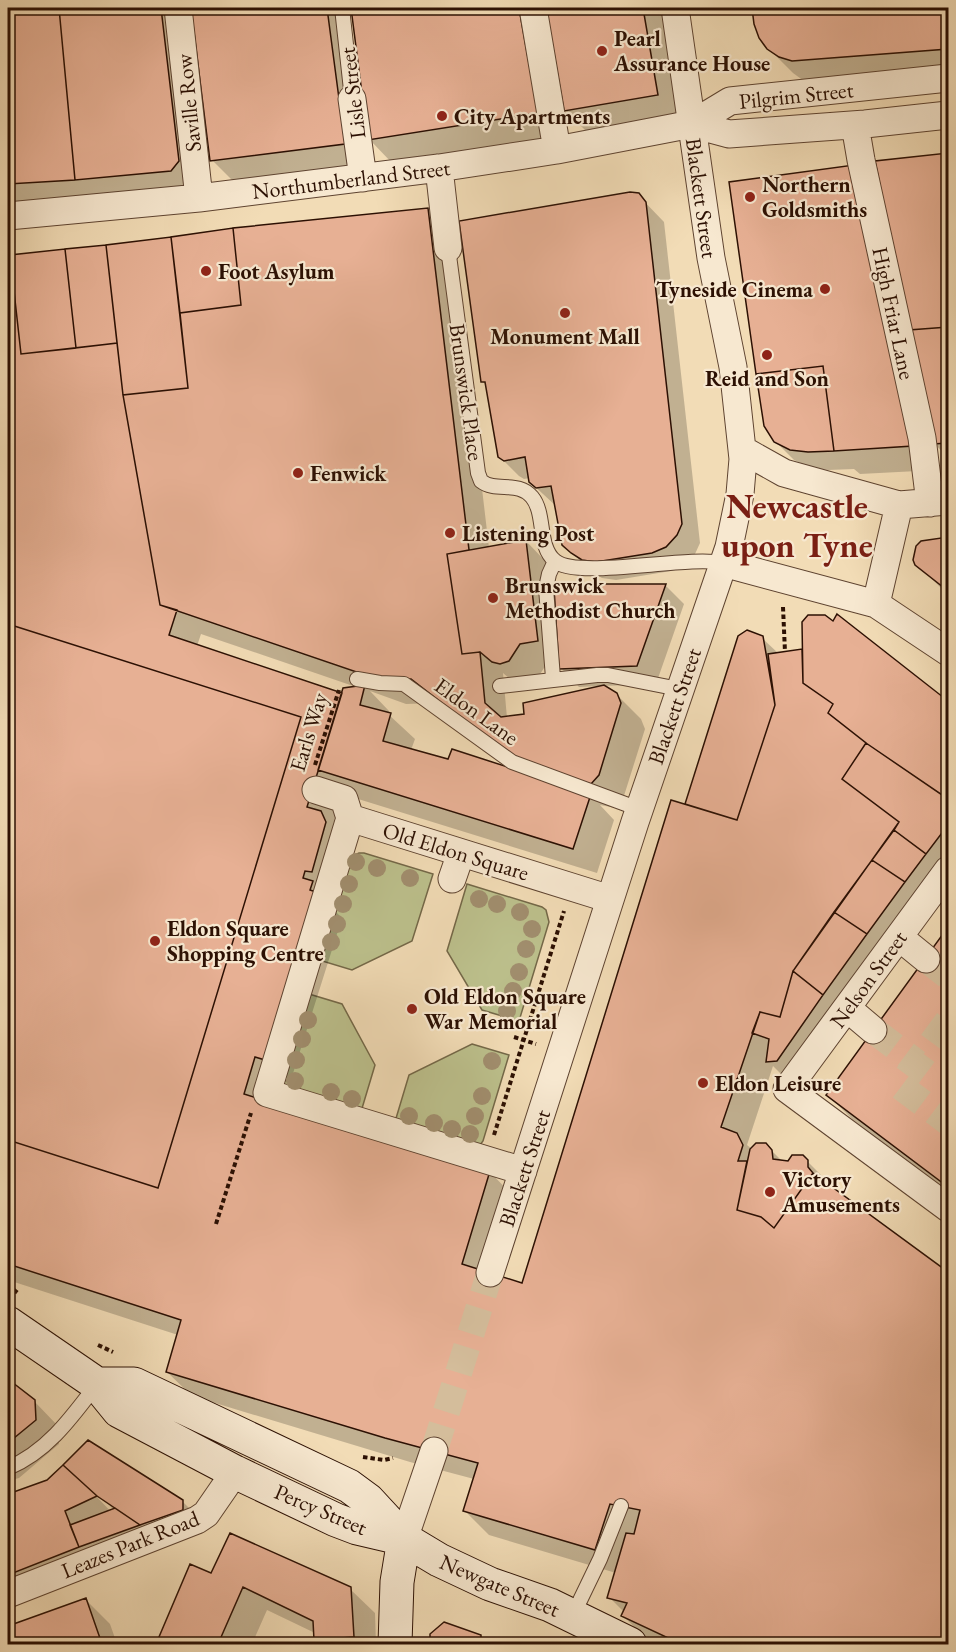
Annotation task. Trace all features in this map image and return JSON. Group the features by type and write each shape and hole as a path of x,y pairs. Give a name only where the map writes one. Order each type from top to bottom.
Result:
{"main road":[{"name":"Percy Street","path":"8,1323 97,1384 119,1411 235,1472 336,1520 357,1528 404,1539"},
{"name":"Percy Street","path":"97,1384 134,1384 349,1486 368,1500 404,1539"},
{"name":"Newgate Street","path":"404,1539 472,1577 550,1605 630,1644"},
{"path":"395,1644 397,1582 404,1539"}],"street":[{"name":"Saville Row","path":"178,8 199,198"},
{"path":"533,8 557,150"},
{"name":"Blackett Street","path":"490,1273 639,810 723,563 737,512 742,450 733,367 711,258 675,8"},
{"name":"Pilgrim Street","path":"692,124 730,101 948,78"},
{"name":"Lisle Street","path":"352,99 363,178"},
{"name":"Pilgrim Street","path":"692,124 729,134 948,115"},
{"name":"Northumberland Street","path":"8,216 199,198 439,168 557,150 692,124"},
{"name":"High Friar Lane","path":"855,124 922,438 939,502"},
{"name":"Brunswick Place","path":"439,168 448,248"},
{"path":"742,450 784,473 899,505 939,502"},
{"path":"876,604 899,505"},
{"path":"723,563 876,604 948,652"},
{"path":"315,781 345,798 350,818 267,1093 378,1123 523,1171"},
{"name":"Old Eldon Square","path":"350,818 610,899"},
{"path":"452,879 461,853"},
{"name":"Nelson Street","path":"948,870 939,902 898,938 787,1089 948,1208"},
{"path":"898,938 926,958"},
{"path":"847,1008 873,1030"},
{"path":"404,1539 434,1451"},
{"name":"Leazes Park Road","path":"8,1594 197,1520 206,1514 235,1472"}],"lane":[{"name":"Lisle Street","path":"342,8 352,99"},
{"name":"Brunswick Place","path":"448,248 478,473 481,481 493,488 522,489 531,496 539,515 545,545 555,561"},
{"path":"553,678 546,588 555,561 583,568 701,560 723,563"},
{"path":"500,686 553,678 608,675 679,689"},
{"name":"Eldon Lane","path":"357,679 404,684 512,762 639,810"},
{"path":"8,1468 24,1462 61,1430 97,1384"},
{"path":"573,1615 600,1559 621,1506"}],"path":[{"path":"782,580 785,652"},
{"name":"Earls Way","path":"315,781 341,683 357,679"},
{"path":"486,1159 572,887"},
{"path":"216,1224 253,1108"}],"green space":[{"path":"359,853 433,874 412,941 352,970 319,960 352,856"},
{"path":"467,884 546,910 549,922 519,1021 482,1010 447,951"},
{"path":"309,994 342,1004 375,1065 360,1115 279,1090"},
{"path":"472,1044 509,1055 480,1145 394,1125 409,1075"}],"building":[{"path":"8,8 59,8 75,180 8,184"},
{"path":"59,8 161,8 179,161 171,171 75,180"},
{"path":"191,8 327,8 345,144 210,161"},
{"path":"351,8 519,8 538,113 368,140"},
{"name":"Pearl Assurance House","path":"546,8 643,8 658,95 564,111"},
{"path":"752,8 948,8 948,49 792,61 779,57 767,49 759,38"},
{"path":"948,153 948,327 909,330 875,161"},
{"path":"854,165 913,446 834,451 823,366 756,374 729,182"},
{"name":"Monument Mall","path":"630,192 639,193 646,202 682,524 677,535 666,547 652,553 596,562 582,560 562,545 551,486 536,488 529,482 525,457 504,461 498,457 485,382 481,382 459,221"},
{"name":"Fenwick","path":"428,208 469,550 447,554 462,654 480,652 485,703 501,717 524,714 523,703 604,685 617,693 621,703 599,775 591,784 517,761 411,679 380,680 160,605 123,395 188,388 180,313 241,305 233,228"},
{"name":"Foot Asylum","path":"233,228 241,305 180,313 171,237"},
{"path":"171,237 188,388 123,395 106,245"},
{"path":"106,245 117,343 76,348 65,249"},
{"path":"65,249 76,348 21,354 10,255"},
{"name":"Eldon Square Shopping Centre","path":"8,255 10,255 21,354 117,343 123,395 160,605 177,610 169,635 342,693 307,807 321,811 326,822 312,872 305,871 303,878 313,881 310,890 319,893 265,1060 255,1057 244,1094 490,1171 462,1264 522,1283 671,800 737,820 775,705 768,654 802,649 803,683 833,704 828,713 866,743 842,779 899,822 793,971 780,1017 760,1012 721,1127 737,1133 743,1145 738,1161 747,1161 737,1210 761,1217 774,1228 813,1173 948,1272 948,1644 681,1644 621,1616 627,1603 607,1598 626,1533 634,1534 640,1510 610,1504 595,1550 463,1511 478,1463 385,1438 166,1372 181,1320 8,1264"},
{"path":"948,327 948,443 933,444 909,330"},
{"path":"823,366 834,451 790,450 774,442 764,426 756,374"},
{"path":"948,537 948,591 915,565 913,560 916,546 921,541"},
{"name":"Brunswick Methodist Church","path":"526,540 538,641 520,644 509,661 500,664 492,662 480,652 462,654 447,554"},
{"path":"598,584 666,584 637,666 559,669 554,588"},
{"path":"837,614 948,701 948,799 866,743 828,713 833,704 803,683 802,622 808,615 825,615 833,621"},
{"path":"8,624 301,717 158,1188 8,1140"},
{"path":"747,630 763,636 775,705 737,820 685,804 738,636"},
{"path":"365,685 360,705 391,713 383,741 448,759 452,749 591,794 573,849 318,770 343,688"},
{"path":"866,743 948,799 948,825 926,854 894,830 899,822 842,779"},
{"path":"894,830 926,854 905,882 872,860"},
{"path":"872,860 905,882 867,934 834,912"},
{"path":"834,912 867,934 823,995 793,971"},
{"path":"948,927 948,1187 826,1095"},
{"path":"793,971 823,995 777,1061 766,1062 769,1039 752,1033 760,1012 780,1017"},
{"name":"Victory Amusements","path":"756,1143 766,1143 772,1150 773,1159 788,1161 792,1155 803,1155 808,1160 808,1167 813,1173 774,1228 761,1217 737,1210 750,1149"},
{"path":"8,1379 35,1400 36,1420 8,1443"},
{"path":"88,1440 183,1500 183,1510 140,1525 97,1496 63,1465"},
{"path":"63,1465 97,1496 65,1511 79,1547 8,1575 8,1494 47,1480"},
{"path":"115,1508 140,1525 79,1547 70,1525"},
{"path":"230,1533 351,1587 354,1637 314,1640 313,1621 243,1587 218,1644 156,1644 190,1564 211,1573"},
{"path":"86,1598 102,1644 15,1644 8,1626"},
{"path":"444,1622 481,1635 481,1644 430,1644 430,1634"},
{"path":"354,1637 354,1644 301,1644 301,1641"}],"tunnel":[{"path":"926,959 948,976"},
{"path":"948,1021 900,1086 948,1122"},
{"path":"873,1030 917,1063"},
{"path":"434,1451 490,1273"}],"place":[{"name":"Pearl Assurance House","path":"602,51"},
{"name":"City Apartments","path":"442,116"},
{"name":"Northern Goldsmiths","path":"750,197"},
{"name":"Foot Asylum","path":"206,271"},
{"name":"Tyneside Cinema","path":"825,289"},
{"name":"Monument Mall","path":"565,313"},
{"name":"Reid and Son","path":"767,355"},
{"name":"Fenwick","path":"298,473"},
{"name":"Listening Post","path":"450,533"},
{"name":"Brunswick Methodist Church","path":"493,598"},
{"name":"Eldon Square Shopping Centre","path":"155,941"},
{"name":"Old Eldon Square War Memorial","path":"412,1009"},
{"name":"Eldon Leisure","path":"703,1083"},
{"name":"Victory Amusements","path":"770,1192"}],"district":[{"name":"Newcastle upon Tyne","path":"797,526"}]}
